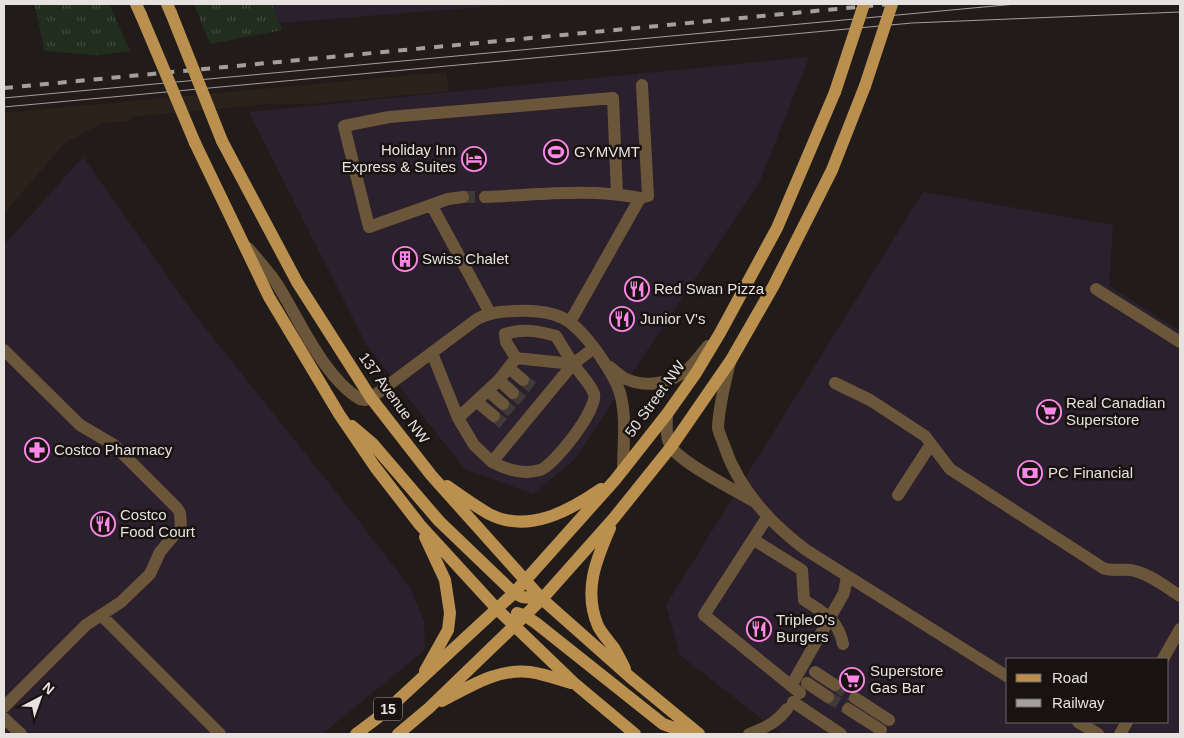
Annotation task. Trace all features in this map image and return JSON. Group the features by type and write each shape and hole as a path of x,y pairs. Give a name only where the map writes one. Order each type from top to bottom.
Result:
{"main road":[{"name":"50 Street NW","path":"356,734 384,713 526,581 619,475 668,414 696,373 777,228 835,92 864,4"},
{"path":"429,708 542,599 614,518 671,447 731,360 799,238 832,170 865,86 892,4"},
{"path":"138,9 195,143 269,297 339,414 375,467 420,525 497,609 574,684 635,734"},
{"name":"137 Avenue NW","path":"169,9 222,141 296,282 371,398 431,475 542,599 630,677 699,734"},
{"path":"339,414 372,443 439,521 514,593 542,599"},
{"path":"431,475 491,515 511,520 541,519 556,515 577,505 619,475"},
{"path":"614,518 595,564 592,579 592,598 598,626 614,648 630,677"},
{"path":"419,681 448,630 450,613 445,580 420,525"},
{"path":"497,609 524,615 664,724 690,734"},
{"path":"429,708 490,676 502,674 528,672 574,684"},
{"name":"15","path":"398,734 429,708"}],"lane":[{"path":"485,197 597,192 640,198 648,196 642,85"},
{"path":"463,198 448,199 369,227 344,126 389,117 613,98 618,194"},
{"path":"570,322 640,198"},
{"path":"432,206 490,313"},
{"path":"240,238 276,283 312,344 336,378 355,396 365,400 371,398 477,319 490,313 531,310 554,313 570,322 577,327 594,348 616,382 623,411 619,475"},
{"path":"1096,288 1180,342"},
{"path":"432,353 458,418 474,445 492,462 507,470 522,472 542,470 555,458 583,425 595,403 594,393 556,336 537,331 517,330 505,334 512,363 524,380"},
{"path":"604,362 624,378 636,382 657,384 672,380 689,368 720,332"},
{"path":"492,462 511,430 541,394 594,348"},
{"path":"4,350 80,425 114,445 172,502 180,513 182,520 180,531 160,552 150,574 128,597 86,625 4,708"},
{"path":"731,360 723,392 718,428 735,471 755,502 785,533 815,556 1006,677"},
{"path":"458,418 499,380 512,363"},
{"path":"512,363 574,364"},
{"path":"499,380 513,393"},
{"path":"835,383 870,400 925,436 950,469 1103,568 1137,572 1146,575 1180,596"},
{"path":"488,391 503,404"},
{"path":"476,401 494,416"},
{"path":"668,414 667,439 671,447 685,460 755,502"},
{"path":"898,496 931,444"},
{"path":"768,516 704,615 841,734"},
{"path":"754,540 802,570"},
{"path":"815,556 802,570 804,600 829,617 840,630 844,644"},
{"path":"749,734 770,726 779,718 796,695 829,617 844,593 847,576"},
{"path":"101,614 220,734"},
{"path":"1164,658 1180,629"},
{"path":"815,672 835,685"},
{"path":"796,695 828,697"},
{"path":"855,698 889,720"},
{"path":"848,710 881,730"},
{"path":"4,718 21,734"},
{"path":"1080,723 1098,734"},
{"path":"1120,734 1126,723"}],"shaded area":[{"path":"220,4 519,4 229,27"},
{"path":"809,57 760,181 574,460 533,494 465,469 367,346 249,112"},
{"path":"446,72 449,91 311,104 266,104 131,117 131,120 100,124 66,142 4,213 4,113"},
{"path":"83,157 194,314 410,588 424,621 425,650 322,734 4,734 4,245"},
{"path":"923,192 1113,225 1109,286 1180,331 1180,734 781,734 680,655 666,605"}],"green space":[{"path":"34,4 109,4 130,51 98,55 45,51"},
{"path":"194,4 272,4 282,30 210,44"}],"tunnel":[{"path":"463,197 485,197"},
{"path":"523,380 536,390"},
{"path":"513,393 525,403"},
{"path":"503,404 515,415"},
{"path":"494,416 506,426"},
{"path":"835,685 855,698"},
{"path":"828,697 848,709"}],"tram line":[{"path":"4,98 1016,4"},
{"path":"4,107 912,23 1180,12"}],"railway":[{"path":"4,88 889,4"}],"place":[{"name":"GYMVMT","path":"556,152"},
{"name":"Holiday Inn Express & Suites","path":"474,159"},
{"name":"Swiss Chalet","path":"405,259"},
{"name":"Red Swan Pizza","path":"637,289"},
{"name":"Junior V's","path":"622,319"},
{"name":"Real Canadian Superstore","path":"1049,412"},
{"name":"Costco Pharmacy","path":"37,450"},
{"name":"PC Financial","path":"1030,473"},
{"name":"Costco Food Court","path":"103,524"},
{"name":"TripleO's Burgers","path":"759,629"},
{"name":"Superstore Gas Bar","path":"852,680"}]}
